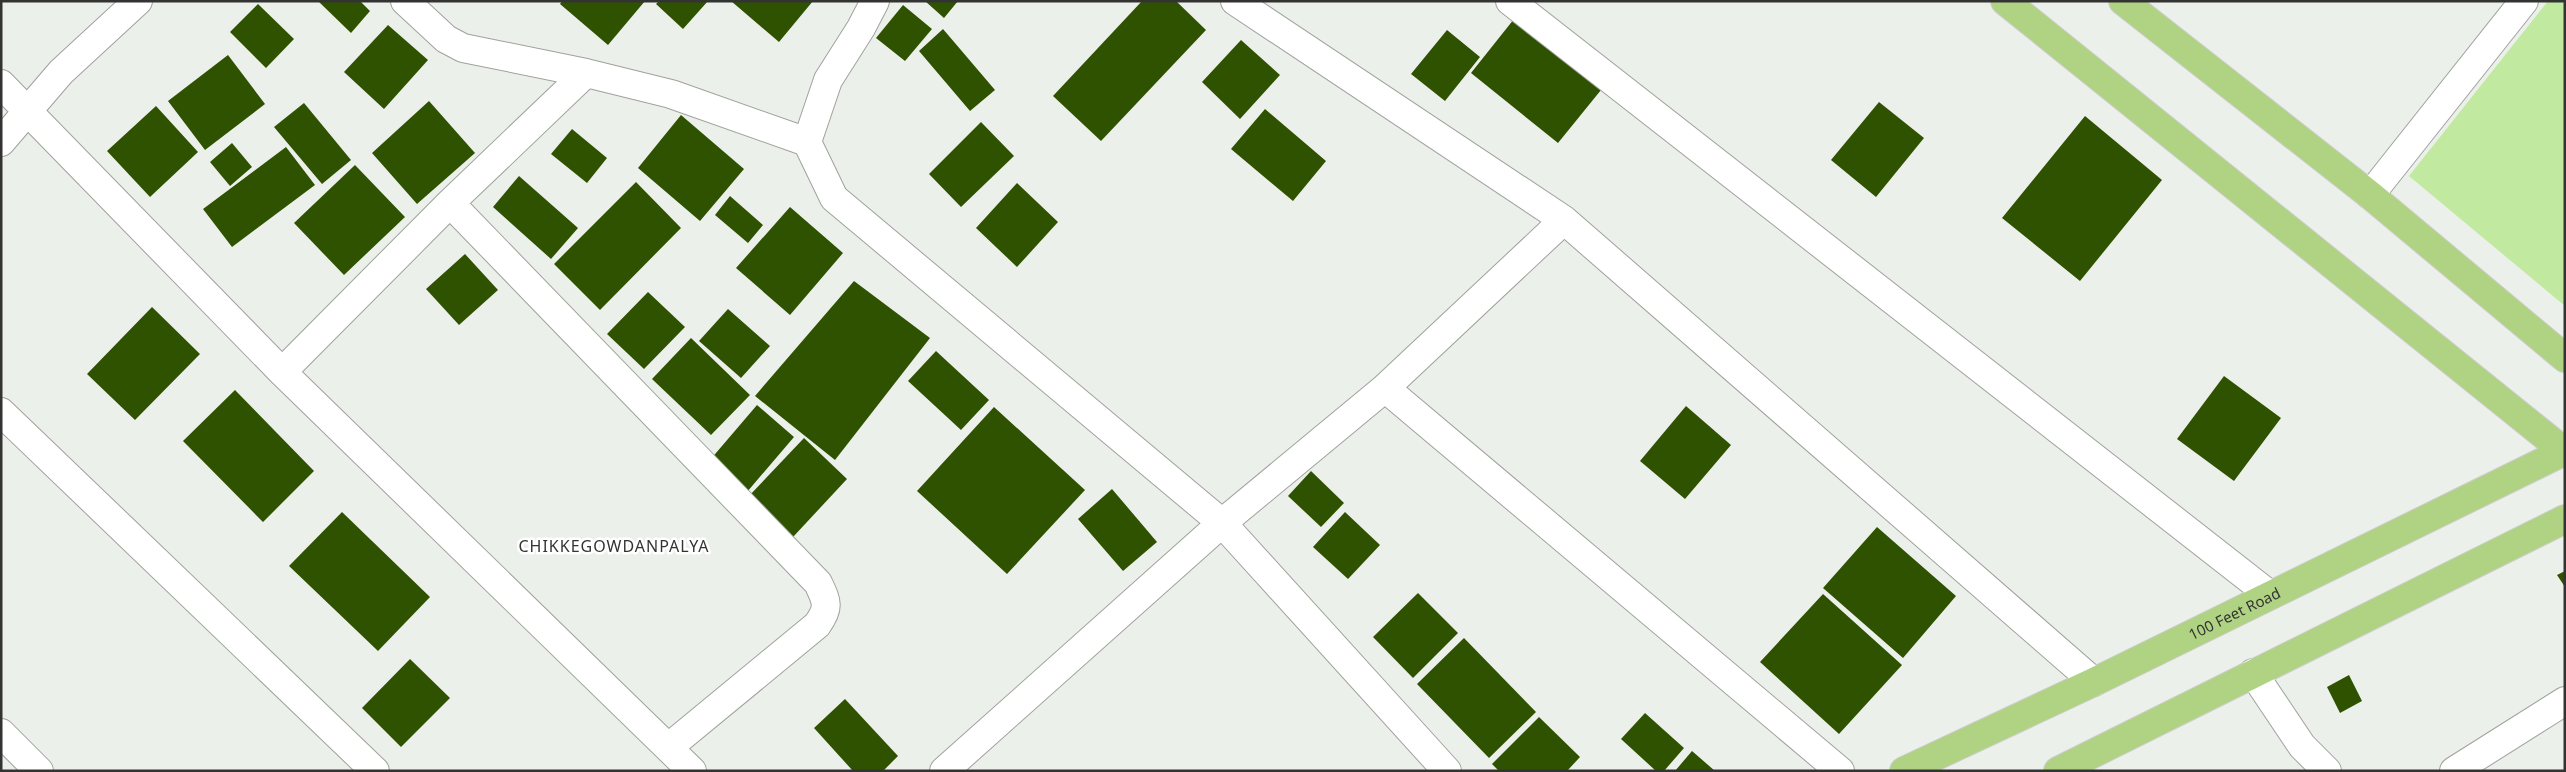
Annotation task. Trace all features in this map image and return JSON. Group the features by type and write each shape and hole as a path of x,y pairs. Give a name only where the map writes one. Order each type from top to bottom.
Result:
{"main road":[{"path":"2005,1 2564,452"},
{"path":"2123,1 2370,195 2565,358"},
{"name":"100 Feet Road","path":"1904,771 2094,682 2564,452"},
{"path":"2058,771 2565,519"}],"street":[{"path":"1,142 61,72 138,1"},
{"path":"405,1 446,39 459,46 586,73 671,94 807,142"},
{"path":"875,1 861,28 828,80 807,142 834,198 1222,523 1447,771"},
{"path":"1235,1 1564,220 2094,682"},
{"path":"1510,1 2270,595"},
{"path":"2370,195 2524,1"},
{"path":"282,372 450,203 586,73"},
{"path":"1,84 282,372 692,771"},
{"path":"450,203 818,583 826,601 826,612 817,625 669,747"},
{"path":"944,771 1222,523 1385,388 1564,220"},
{"path":"1385,388 1840,771"},
{"path":"1,412 375,771"},
{"path":"2253,673 2302,746 2327,771"},
{"path":"2454,771 2565,701"},
{"path":"1,733 39,771"}],"green space":[{"path":"2548,1 2565,1 2565,306 2409,176"}],"building":[{"path":"318,1 360,1 370,11 351,33"},
{"path":"562,1 645,1 608,45 560,4"},
{"path":"659,1 708,1 683,29 656,4"},
{"path":"731,1 813,1 779,42"},
{"path":"925,1 958,1 944,18"},
{"path":"1142,1 1176,1 1206,30 1101,141 1053,96"},
{"path":"258,4 294,39 266,68 230,32"},
{"path":"903,5 932,29 905,61 876,38"},
{"path":"1514,19 1601,90 1558,143 1471,73"},
{"path":"388,25 428,60 384,109 344,72"},
{"path":"943,29 995,90 970,111 919,51"},
{"path":"1447,30 1480,57 1445,101 1411,74"},
{"path":"1241,40 1280,75 1240,119 1202,82"},
{"path":"228,55 265,104 205,150 168,101"},
{"path":"429,101 475,153 417,204 372,153"},
{"path":"1879,102 1924,138 1876,197 1831,160"},
{"path":"304,103 351,160 322,184 274,127"},
{"path":"156,106 198,152 150,197 107,151"},
{"path":"1265,109 1326,161 1293,201 1231,149"},
{"path":"681,115 744,169 700,221 638,168"},
{"path":"2085,116 2162,180 2080,281 2002,218"},
{"path":"981,122 1014,156 961,207 929,174"},
{"path":"572,129 607,158 587,183 551,154"},
{"path":"232,143 252,167 230,186 210,162"},
{"path":"286,147 315,185 232,247 203,209"},
{"path":"355,165 405,217 344,275 294,223"},
{"path":"519,176 578,228 551,259 493,207"},
{"path":"636,182 681,228 600,310 554,264"},
{"path":"1017,183 1058,222 1017,267 976,228"},
{"path":"730,196 763,225 748,243 715,215"},
{"path":"790,207 843,253 790,315 736,268"},
{"path":"465,254 498,290 459,325 426,289"},
{"path":"854,281 930,338 835,460 755,396"},
{"path":"648,292 685,327 644,369 607,334"},
{"path":"152,307 200,354 135,420 87,374"},
{"path":"728,309 770,346 741,378 699,341"},
{"path":"691,338 750,395 711,435 652,379"},
{"path":"936,351 989,400 961,430 908,381"},
{"path":"2224,376 2281,418 2234,481 2177,439"},
{"path":"235,390 314,471 263,522 183,441"},
{"path":"757,405 794,437 747,492 710,460"},
{"path":"1686,406 1731,445 1685,499 1640,461"},
{"path":"994,407 1085,490 1007,574 917,491"},
{"path":"804,438 847,479 793,537 749,496"},
{"path":"1311,471 1344,503 1321,527 1288,496"},
{"path":"1112,489 1157,542 1123,571 1078,519"},
{"path":"342,512 430,597 378,651 289,566"},
{"path":"1345,512 1380,545 1348,579 1313,547"},
{"path":"1877,527 1956,596 1903,658 1823,588"},
{"path":"2565,571 2565,587 2557,575"},
{"path":"1418,593 1458,633 1413,678 1373,637"},
{"path":"1823,594 1902,665 1839,734 1760,662"},
{"path":"1464,638 1536,712 1489,758 1417,684"},
{"path":"410,659 450,698 401,747 362,708"},
{"path":"2349,675 2362,701 2340,713 2327,687"},
{"path":"845,699 898,756 883,771 853,771 814,728"},
{"path":"1645,713 1684,748 1664,771 1656,771 1621,739"},
{"path":"1539,717 1580,757 1567,771 1499,771 1492,764"},
{"path":"1692,751 1715,771 1675,771"}],"district":[{"name":"CHIKKEGOWDANPALYA","path":"614,546"}]}
